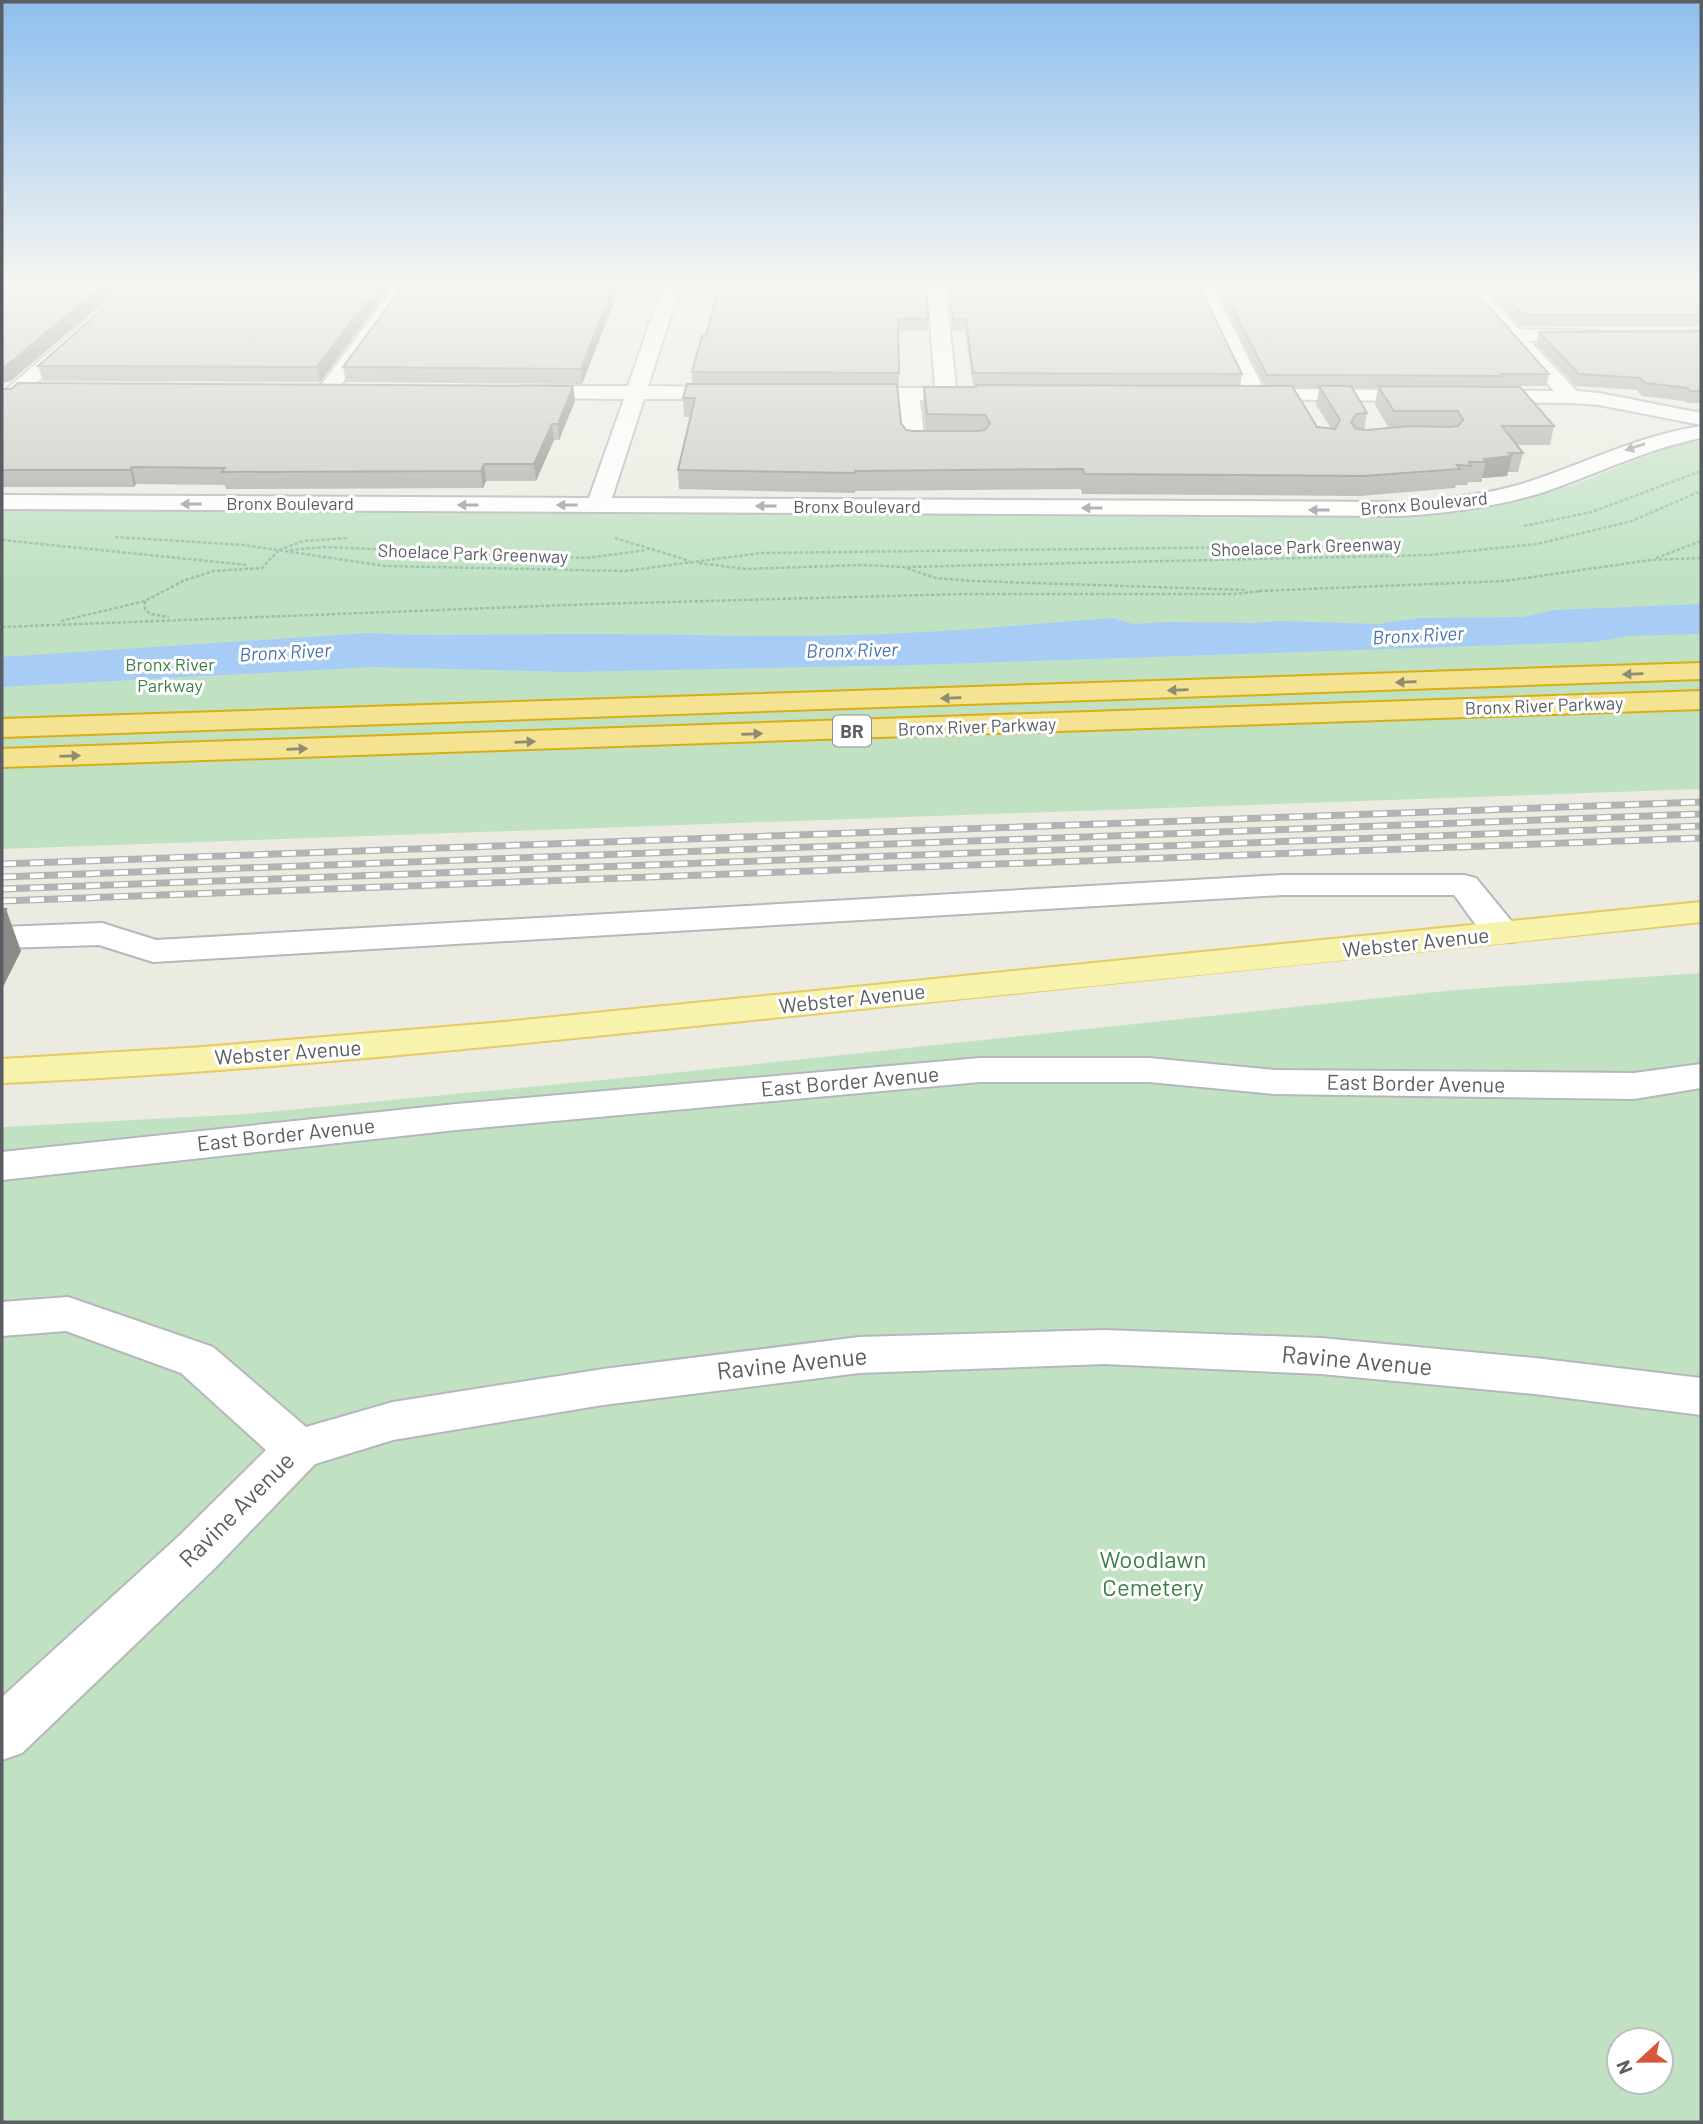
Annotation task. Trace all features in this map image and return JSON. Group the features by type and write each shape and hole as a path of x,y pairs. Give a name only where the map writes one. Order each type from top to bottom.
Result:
{"highway":[{"name":"Bronx River Parkway","path":"2,728 1701,671"},
{"name":"Bronx River Parkway","path":"2,758 837,732 1701,700"}],"main road":[{"name":"Webster Avenue","path":"2,1071 339,1050 1701,912"}],"street":[{"path":"7,395 24,381"},
{"path":"327,381 319,391 353,392"},
{"path":"598,505 639,381"},
{"path":"945,381 946,394"},
{"path":"1250,381 1257,395"},
{"path":"1556,381 1571,397"},
{"path":"7,395 44,390"},
{"path":"500,392 758,393"},
{"path":"827,394 1000,394"},
{"path":"909,394 914,441 976,441"},
{"path":"1230,395 1571,397 1600,399 1701,419"},
{"path":"1297,396 1310,418"},
{"path":"1356,396 1370,418"},
{"path":"1391,396 1405,416"},
{"name":"Bronx Boulevard","path":"2,502 1348,510 1425,507 1469,503 1514,493 1641,445 1701,432"},
{"path":"2,937 102,934 153,951 1282,885 1464,885 1504,934"},
{"name":"East Border Avenue","path":"2,1166 456,1117 980,1070 1149,1070 1274,1082 1633,1086 1701,1076"},
{"path":"2,1319 68,1314 197,1360 298,1449"},
{"name":"Ravine Avenue","path":"2,1734 197,1552 298,1449 393,1421 603,1387 859,1355 1104,1348 1321,1356 1535,1376 1701,1397"},
{"path":"1655,1391 1701,1419"}],"path":[{"name":"Shoelace Park Greenway","path":"902,567 1429,555 1537,544 1632,521 1701,491"},
{"path":"2,538 21,536"},
{"path":"609,536 695,562 746,569 861,565 902,567 936,578 973,581 1262,591"},
{"name":"Shoelace Park Greenway","path":"103,537 213,542 385,566 625,570 761,553 860,552"},
{"path":"2,538 198,558 262,568"},
{"path":"1651,560 1701,541"},
{"path":"40,624 76,619 145,601 183,580 213,572 262,568 278,550 325,547 586,558 652,550"},
{"path":"2,627 595,604 963,594 1235,594 1505,581 1651,560 1701,558"},
{"path":"145,601 145,609 150,614 181,619"}],"green space":[{"name":"Bronx River Parkway","path":"1701,440 1701,789 2,849 2,508 1377,515 1466,508 1531,497 1572,485 1663,450"},
{"name":"Woodlawn Cemetery","path":"1701,973 1701,2122 2,2122 2,1127 246,1114 644,1076 1455,990"}],"water":[{"name":"Bronx River","path":"1701,604 1701,634 1629,636 1594,642 914,665 571,672 373,667 2,687 2,657 368,633 824,636 931,632 1112,618 1133,624 1277,621 1379,624 1420,618 1523,617 1554,610"}],"building":[{"path":"1643,381 1701,381 1701,391 1690,391 1688,388"},
{"path":"18,383 573,386 558,424 552,424 534,464 484,464 481,471 222,472 225,468 132,467 130,470 2,470 2,389 11,389"},
{"path":"687,384 897,384 901,423 906,430 914,431 977,431 985,430 990,423 985,415 927,414 924,387 1292,386 1317,427 1335,429 1340,420 1319,386 1351,386 1367,413 1356,414 1351,422 1356,429 1367,430 1410,426 1450,427 1458,426 1463,420 1458,411 1394,411 1378,386 1520,387 1554,426 1502,426 1523,453 1509,453 1512,456 1484,459 1486,462 1469,462 1471,466 1457,465 1460,469 1364,476 1084,474 1083,469 855,473 678,470 695,398 683,398"}],"railway":[{"path":"2,864 1701,802"},
{"path":"2,877 1701,814"},
{"path":"2,889 1701,826"},
{"path":"2,901 1701,838"}]}
